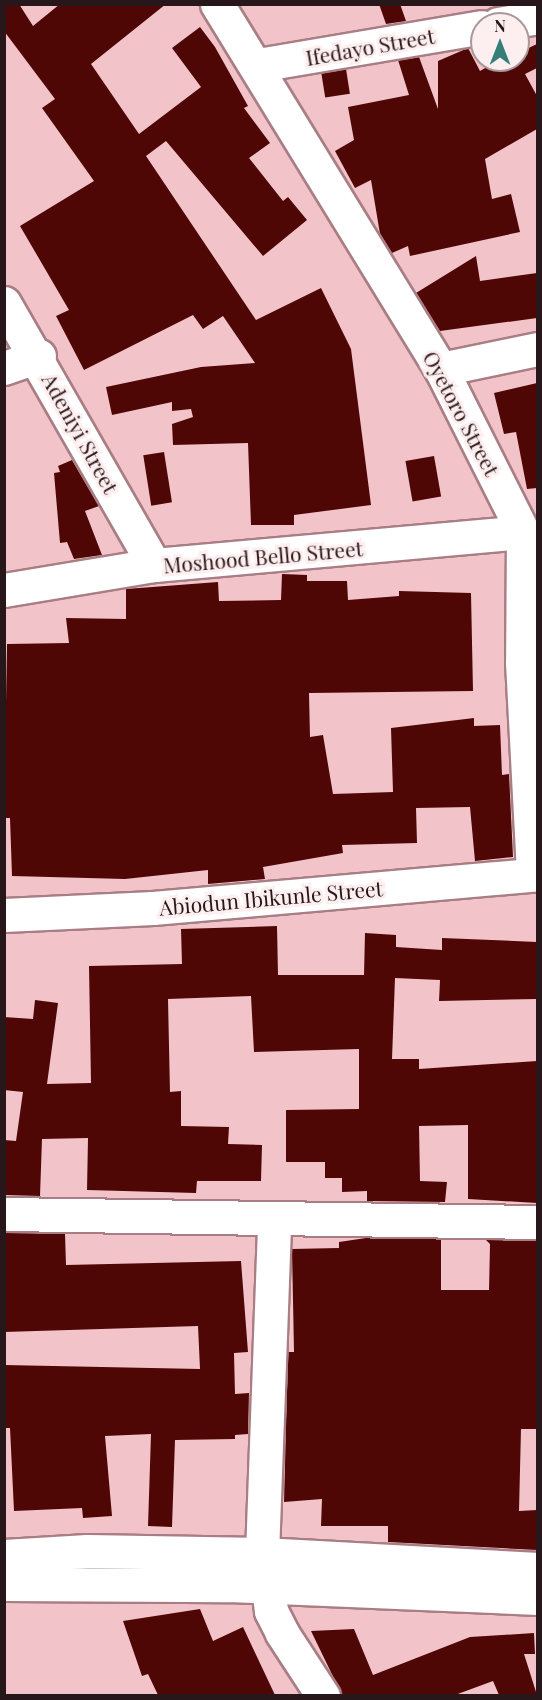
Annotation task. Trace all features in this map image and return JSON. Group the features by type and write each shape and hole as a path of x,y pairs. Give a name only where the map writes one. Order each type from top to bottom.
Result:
{"street":[{"name":"Oyetoro Street","path":"217,4 258,66 441,369 523,532 530,662 535,874"},
{"name":"Ifedayo Street","path":"258,66 470,29"},
{"name":"Adeniyi Street","path":"4,303 39,356 154,565"},
{"path":"441,369 537,349"},
{"path":"4,368 39,356"},
{"name":"Moshood Bello Street","path":"4,590 154,565 523,532"},
{"name":"Abiodun Ibikunle Street","path":"4,915 153,908 535,874"},
{"path":"4,1214 274,1221 537,1222"},
{"path":"262,1554 274,1221"},
{"path":"4,1556 87,1551 262,1554 537,1569"},
{"path":"4,1584 268,1587 537,1598"},
{"path":"268,1587 271,1611 282,1633 323,1695"}],"building":[{"path":"4,4 19,4 33,26 60,4 166,4 91,64 139,134 201,87 172,48 200,27 215,47 248,106 244,108 270,143 249,158 283,201 288,197 307,220 263,256 166,141 146,156 256,320 321,288 351,349 371,505 294,515 294,525 251,525 248,443 173,445 172,424 193,417 191,409 172,411 172,402 112,415 106,387 201,367 255,363 223,316 203,329 193,315 84,370 56,316 69,310 20,226 94,181 42,108 55,99 4,31"},
{"path":"379,4 400,4 406,21 386,24"},
{"path":"537,44 537,68 530,72 530,47"},
{"path":"468,48 470,72 529,72 525,74 537,96 537,129 485,159 492,199 511,194 520,232 410,256 408,246 392,253 380,234 371,180 355,188 335,151 354,140 348,107 409,95 398,60 419,57 438,109 438,61"},
{"path":"346,69 350,94 325,98 321,73"},
{"path":"476,256 480,281 537,273 537,318 440,331 416,293"},
{"path":"537,383 537,488 527,489 516,432 504,434 494,393"},
{"path":"164,452 172,502 151,506 143,455"},
{"path":"434,456 441,496 413,501 405,461"},
{"path":"72,460 99,506 85,511 102,555 74,559 67,542 60,543 54,473 60,472 58,466"},
{"path":"282,574 307,575 307,581 347,581 348,600 399,596 399,591 471,593 473,691 309,693 310,737 323,735 333,794 393,792 391,728 474,718 474,726 500,725 502,775 509,774 513,857 475,861 470,807 416,808 417,843 342,845 343,853 263,867 265,879 208,884 208,870 125,879 12,876 10,818 4,818 7,644 69,643 66,618 126,619 126,589 218,582 219,601 281,600"},
{"path":"277,926 278,975 364,975 365,933 396,935 396,947 442,950 442,938 537,942 537,999 439,1001 440,980 395,978 392,1059 419,1059 419,1069 537,1061 537,1203 468,1199 468,1125 419,1126 420,1181 447,1182 445,1202 367,1201 367,1191 342,1192 342,1178 325,1178 325,1162 286,1162 286,1110 359,1109 359,1049 254,1052 251,996 168,999 170,1092 181,1091 181,1126 229,1127 228,1144 262,1145 261,1181 197,1181 196,1193 87,1190 88,1138 42,1139 40,1196 4,1195 4,1140 16,1141 23,1092 4,1090 4,1017 33,1019 35,1000 58,1003 47,1084 91,1083 89,966 182,964 181,929"},
{"path":"4,1233 65,1234 66,1265 241,1261 248,1352 234,1353 235,1394 249,1393 248,1434 235,1435 235,1439 175,1440 172,1527 148,1526 151,1434 105,1436 112,1516 83,1518 82,1508 14,1511 10,1428 4,1428 4,1365 200,1369 198,1326 4,1332"},
{"path":"366,1238 441,1239 441,1290 489,1290 490,1244 486,1240 537,1241 537,1429 521,1429 519,1511 537,1510 537,1550 388,1542 388,1526 321,1526 322,1499 284,1502 288,1352 294,1352 292,1249 339,1248 339,1242"},
{"path":"200,1609 213,1641 243,1627 275,1695 158,1695 148,1674 142,1676 123,1621"},
{"path":"354,1629 373,1675 470,1637 534,1633 535,1654 524,1654 537,1695 499,1695 493,1681 455,1695 342,1695 311,1631"}]}
